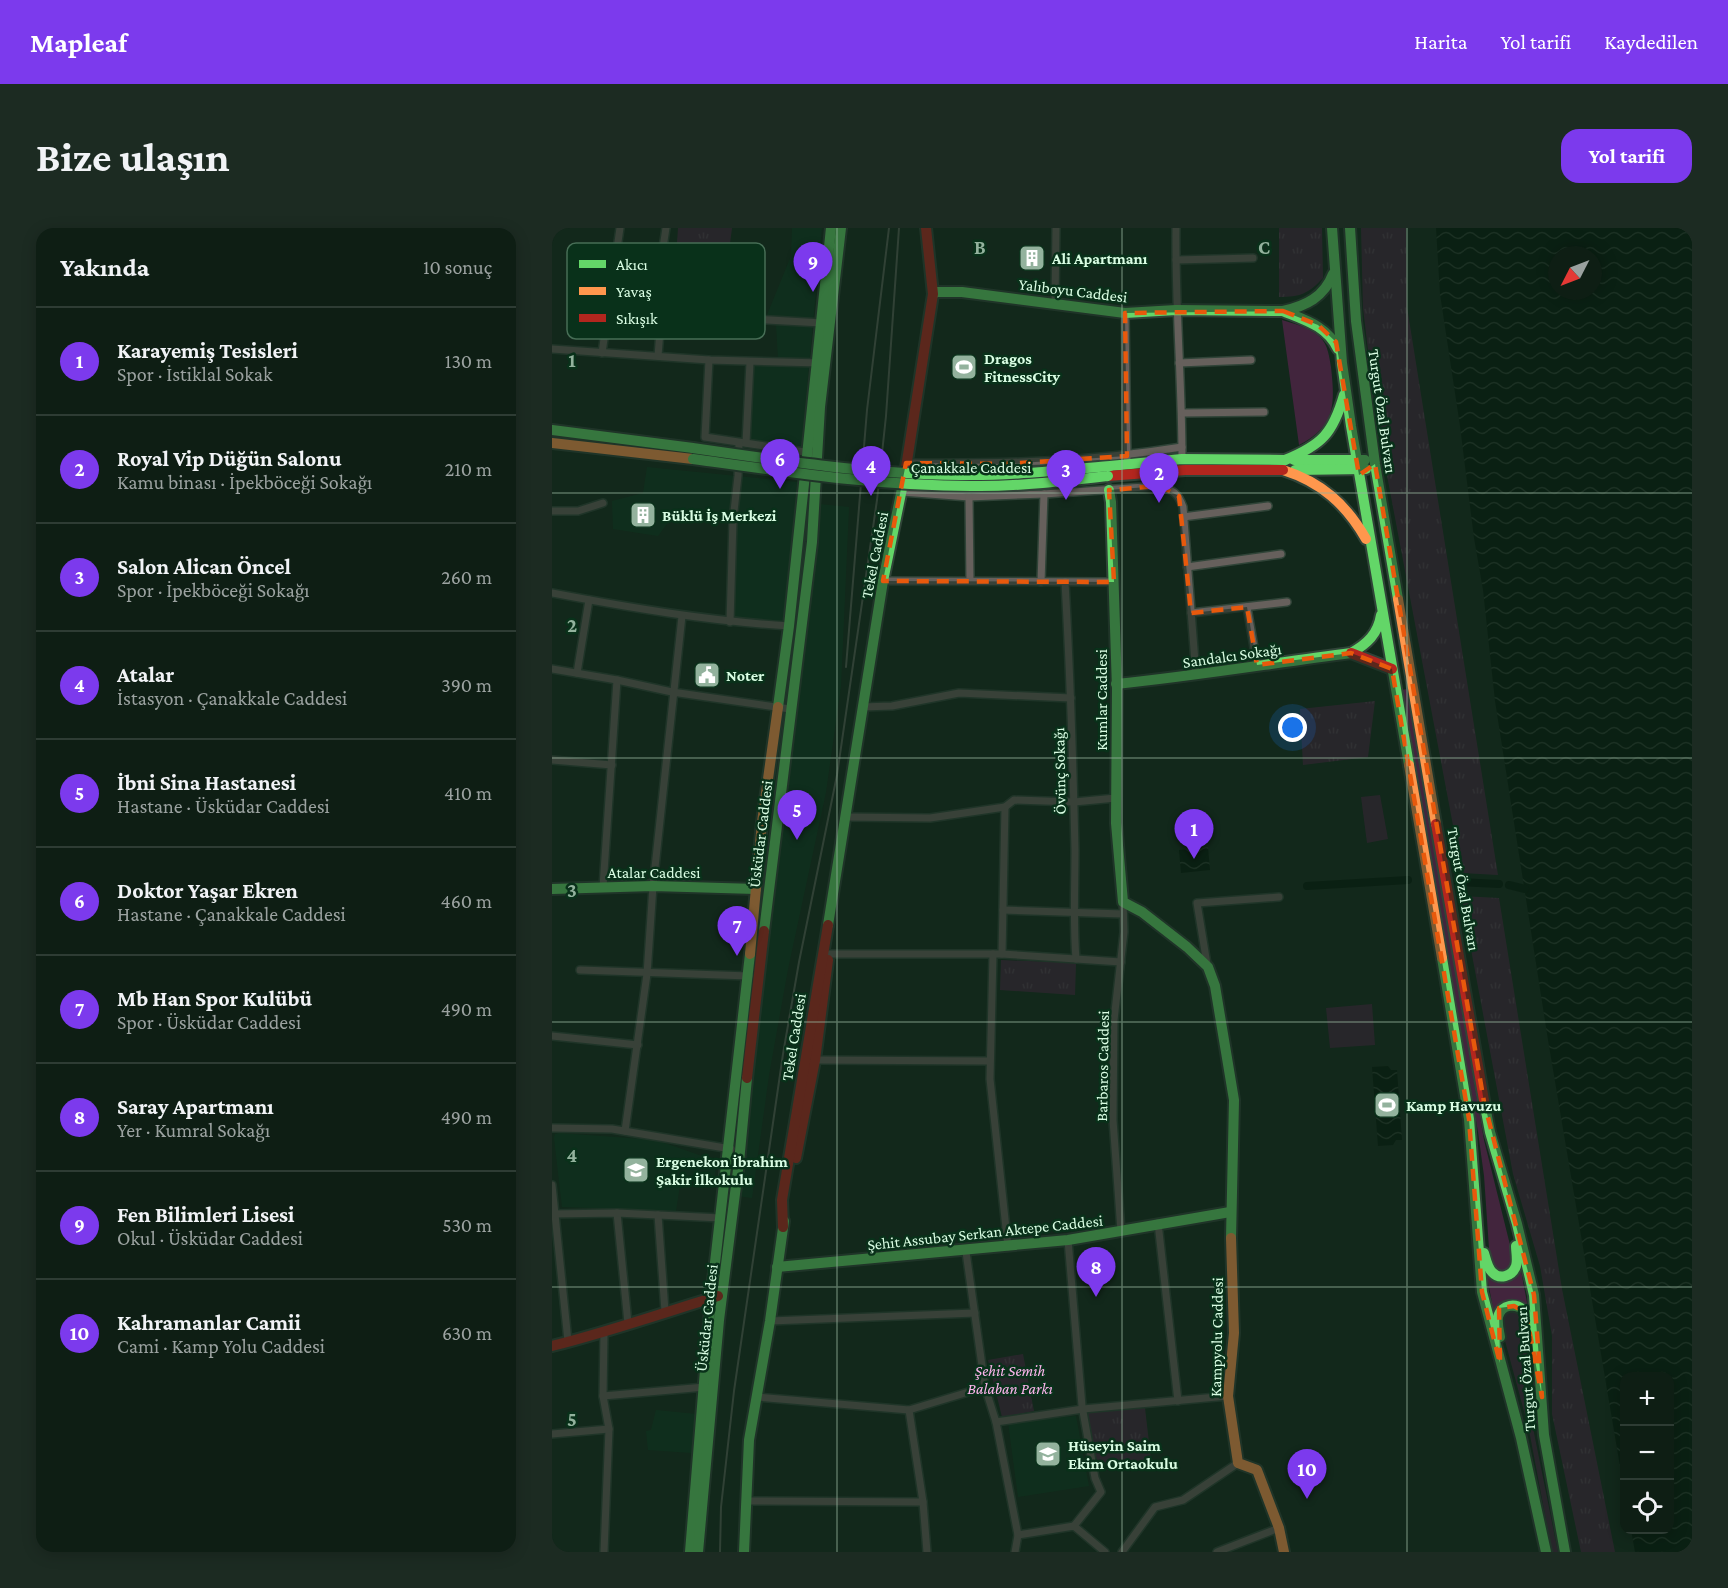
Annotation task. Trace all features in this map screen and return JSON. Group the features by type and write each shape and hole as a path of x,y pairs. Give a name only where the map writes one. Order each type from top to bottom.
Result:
{"main road":[{"name":"Üsküdar Caddesi","path":"821,363 822,323 831,228"},
{"name":"Üsküdar Caddesi","path":"690,1552 711,1298 749,976 756,889 812,453 821,363 841,228"},
{"name":"Tekel Caddesi","path":"783,1227 782,1200 883,581 902,492 933,294 926,228"},
{"name":"Turgut Özal Bulvarı","path":"1332,228 1342,363 1356,459 1469,1119 1482,1292 1521,1438 1546,1552"},
{"name":"Turgut Özal Bulvarı","path":"1350,228 1359,349 1375,464 1484,1102 1534,1295 1544,1434 1565,1552"},
{"path":"1283,311 1299,308 1325,291 1330,284 1334,269"},
{"name":"Yalıboyu Caddesi","path":"933,294 962,292 1125,313 1176,310 1283,311"},
{"path":"1283,311 1318,325 1330,335 1335,342 1342,363"},
{"path":"1284,465 1320,442 1329,432 1337,422 1346,389"},
{"name":"Çanakkale Caddesi","path":"552,430 782,472 949,485 1021,485 1109,471 1284,465"},
{"name":"Çanakkale Caddesi","path":"552,443 693,454"},
{"name":"Üsküdar Caddesi","path":"698,1552 722,1294 790,709 812,542 812,453"},
{"path":"1109,471 1127,460 1182,459 1359,471 1375,464"},
{"path":"1284,465 1356,459 1375,464"},
{"path":"1284,465 1322,486 1343,504 1372,549"},
{"name":"Kumlar Caddesi","path":"1109,490 1112,502 1114,582 1116,823 1126,908"},
{"path":"1352,652 1368,644 1381,621 1382,610"},
{"path":"1352,652 1392,669"},
{"name":"Sandalcı Sokağı","path":"1116,684 1196,675 1352,652"},
{"name":"Tekel Caddesi","path":"744,1552 749,1440 770,1321 783,1227 815,1060 836,912 846,817"},
{"name":"Atalar Caddesi","path":"552,889 653,886 769,890"},
{"path":"1126,908 1142,912 1187,947 1208,967 1215,986 1234,1100 1230,1212"},
{"name":"Şehit Assubay Serkan Aktepe Caddesi","path":"777,1267 1008,1248 1230,1212"},
{"name":"Kampyolu Caddesi","path":"1230,1212 1234,1333 1228,1396 1238,1463"},
{"path":"1478,1234 1491,1271 1500,1276 1508,1275 1513,1272 1516,1265 1517,1224"},
{"path":"552,1346 603,1333 722,1294"},
{"path":"1500,1363 1498,1325 1500,1311 1505,1307 1514,1306 1526,1313 1529,1320 1536,1377 1542,1397"},
{"path":"1238,1463 1257,1470 1279,1528 1284,1552"}],"street":[{"path":"618,243 620,228"},
{"path":"664,243 666,228"},
{"path":"1054,305 1056,228"},
{"path":"1176,228 1176,310 1182,413 1182,459"},
{"path":"1176,260 1253,258"},
{"path":"1125,313 1127,460"},
{"path":"765,320 822,323"},
{"path":"602,353 604,339"},
{"path":"658,356 660,339"},
{"path":"552,349 709,360 821,363"},
{"path":"709,360 705,437 812,453"},
{"path":"1179,363 1251,360"},
{"path":"730,622 733,520 750,362"},
{"path":"1182,413 1264,412"},
{"path":"906,463 1005,464 1127,460 1182,447"},
{"path":"902,492 969,497 1159,486 1173,489 1179,496 1184,517 1196,675"},
{"path":"1041,582 1044,494"},
{"path":"969,497 969,581"},
{"path":"552,511 578,511 603,503"},
{"path":"1184,517 1268,506"},
{"path":"1187,567 1281,554"},
{"path":"883,581 1114,582"},
{"name":"Övünç Sokağı","path":"1065,582 1071,698 1076,960"},
{"path":"552,593 682,616 789,626"},
{"path":"577,673 589,600"},
{"path":"1191,613 1287,602"},
{"path":"1247,607 1257,665"},
{"path":"625,1131 647,974 653,886 672,692 682,616"},
{"path":"552,669 672,692 790,709"},
{"path":"603,887 617,680"},
{"path":"862,707 892,706 959,693 1071,698"},
{"path":"552,760 612,765"},
{"path":"846,817 930,818 1005,807 1014,800 1074,802 1116,798"},
{"path":"1002,954 1005,807"},
{"path":"1208,967 1197,903 1279,897"},
{"path":"1003,910 1074,913 1126,908"},
{"name":"Barbaros Caddesi","path":"1121,1231 1113,1120 1114,1020 1126,908"},
{"path":"829,954 1002,954 1121,962"},
{"path":"993,954 990,1079 1008,1248"},
{"path":"580,970 749,976"},
{"path":"552,1036 638,1045"},
{"path":"815,1060 990,1061"},
{"path":"552,1128 612,1129 740,1150"},
{"path":"552,1185 553,1214 568,1341"},
{"path":"553,1214 721,1218"},
{"path":"617,1214 628,1323"},
{"path":"657,1215 665,1311"},
{"path":"1158,1223 1178,1401"},
{"path":"1018,1535 1074,1526 1101,1492 1095,1478 1083,1408 1068,1240"},
{"path":"966,1252 985,1387 996,1422 1018,1535 1015,1552"},
{"path":"770,1321 975,1313"},
{"path":"603,1333 603,1396 609,1429 604,1552"},
{"path":"603,1396 705,1387"},
{"path":"757,1397 909,1410 985,1387"},
{"path":"996,1422 1083,1408 1228,1396"},
{"path":"909,1410 927,1552"},
{"path":"552,1434 609,1429"},
{"path":"1122,1552 1155,1507 1183,1500 1238,1463"},
{"path":"746,1501 922,1502"},
{"path":"1074,1526 1105,1552"},
{"path":"1217,1552 1279,1528"}],"highlighted area":[{"path":"1283,311 1318,325 1336,342 1359,475 1375,464 1484,1102 1534,1295 1542,1397 1526,1313 1514,1306 1499,1308 1500,1363 1482,1292 1469,1119 1392,669 1351,653 1257,665 1247,607 1191,613 1179,496 1159,486 1109,490 1114,582 883,581 906,463 1005,464 1127,456 1125,313"}],"shaded area":[{"path":"792,228 822,228 801,449 749,441 754,358 778,359 776,324 765,323 765,315 767,315 791,256"},
{"path":"647,467 797,482 784,624 734,619 737,519 675,513 658,536 613,529 612,501 643,493"},
{"path":"819,504 849,507 841,686 826,792 788,969 769,1075 752,1198 737,1196"},
{"name":"Ergenekon İbrahim Şakir İlkokulu","path":"555,1134 656,1140 716,1161 714,1188 681,1178 676,1211 562,1207 554,1138"},
{"path":"656,1410 696,1414 692,1453 648,1450 646,1431 651,1430"},
{"name":"Hüseyin Saim Ekim Ortaokulu","path":"1076,1416 1089,1486 1018,1497 1008,1422"}],"green space":[{"path":"678,228 732,228 730,243 677,243"},
{"path":"1279,228 1322,228 1323,278 1313,288 1298,295 1279,297"},
{"path":"1361,228 1406,228 1407,307 1498,875 1462,873 1376,417 1363,308"},
{"path":"1282,320 1307,328 1320,337 1329,355 1331,367 1333,392 1330,413 1320,430 1299,445"},
{"path":"1407,689 1484,1140 1514,1261 1504,1273 1490,1263 1484,1176 1478,1132 1402,690"},
{"path":"1375,701 1368,757 1303,765 1300,709"},
{"path":"1380,795 1388,839 1367,843 1361,797"},
{"path":"1461,896 1499,898 1562,1289 1615,1552 1581,1552 1552,1414 1552,1336 1540,1266 1513,1174"},
{"path":"1001,960 1076,963 1075,995 1000,990"},
{"path":"1372,1004 1375,1045 1330,1048 1326,1008"},
{"path":"1521,1270 1528,1308 1494,1313 1487,1277 1506,1282 1514,1279"},
{"path":"1513,1310 1524,1320 1531,1418 1558,1552 1552,1552 1529,1430 1501,1326 1502,1313"},
{"name":"Şehit Semih Balaban Parkı","path":"1023,1354 1034,1411 1002,1417 988,1360"},
{"path":"1145,1408 1151,1460 1098,1466 1087,1412"}],"water":[{"path":"1436,228 1692,228 1692,1552 1635,1552 1632,1534 1674,1534 1674,1372 1620,1372 1620,1466 1548,1040 1495,701 1483,590 1440,294"},
{"path":"1208,847 1210,870 1181,873 1179,850"},
{"name":"Kamp Havuzu","path":"1388,1066 1391,1070 1397,1070 1402,1140 1396,1140 1393,1145 1378,1146 1372,1067"}],"waterway":[{"path":"1307,886 1408,880"},
{"path":"1458,882 1499,884"},
{"path":"1509,885 1525,889"}],"railway":[{"path":"846,667 867,410 889,228"},
{"path":"720,1552 721,1507 734,1391 783,1054 837,775 877,500 886,416 899,228"}],"traffic: fast":[{"path":"778,707 789,626 831,228"},
{"path":"764,931 812,542 820,407 841,228"},
{"path":"1332,228 1342,363 1351,426 1409,765"},
{"path":"1350,228 1356,321 1375,464 1398,599"},
{"path":"1283,311 1313,299 1325,289 1333,274"},
{"path":"933,294 962,292 1125,313 1176,310 1283,311"},
{"path":"1283,311 1322,329 1338,349"},
{"path":"1285,460 1308,449 1324,436 1335,419 1344,395"},
{"path":"552,430 693,448"},
{"path":"693,448 826,466 926,474 998,475 1110,466"},
{"path":"693,459 836,478 944,486 1012,485 1108,476"},
{"path":"1110,466 1182,459 1285,460"},
{"path":"1294,460 1365,460"},
{"path":"1295,470 1366,469"},
{"path":"828,925 883,581 905,474"},
{"path":"1109,490 1117,689 1116,823 1123,902 1142,912 1187,947 1208,967 1215,986 1234,1100 1231,1238"},
{"path":"1351,653 1371,638 1381,615"},
{"path":"1116,684 1351,653"},
{"path":"552,889 653,886 756,889"},
{"path":"690,1552 711,1298 750,954"},
{"path":"1442,958 1469,1119 1482,1292 1521,1438 1546,1552"},
{"path":"698,1552 719,1320 747,1078"},
{"path":"1485,1106 1534,1295 1544,1435 1565,1552"},
{"path":"777,1267 1068,1240 1230,1212"},
{"path":"744,1552 749,1440 770,1321 784,1221"},
{"path":"1484,1253 1492,1272 1502,1277 1512,1273 1516,1266 1516,1246"},
{"path":"1500,1337 1498,1317 1502,1309 1510,1306 1518,1307 1525,1312 1530,1331"}],"traffic: slow":[{"path":"552,443 693,459"},
{"path":"1283,470 1309,481 1331,496 1350,515 1366,539"},
{"path":"1398,599 1436,824"},
{"path":"750,954 762,822 778,707"},
{"path":"1409,765 1442,958"},
{"path":"1231,1238 1234,1333 1228,1396 1238,1463 1257,1470 1279,1528 1284,1552"}],"traffic: jam":[{"path":"905,474 933,294 926,228"},
{"path":"1108,476 1185,470 1283,470"},
{"path":"1351,653 1392,669"},
{"path":"1436,824 1485,1106"},
{"path":"783,1227 782,1200 828,925"},
{"path":"747,1078 764,931"},
{"path":"796,1158 815,1060 828,960"},
{"path":"552,1346 615,1329 718,1296"}],"place":[{"name":"Ali Apartmanı","path":"1032,258"},
{"name":"Fen Bilimleri Lisesi","path":"813,292"},
{"name":"Dragos FitnessCity","path":"964,367"},
{"name":"Doktor Yaşar Ekren","path":"780,489"},
{"name":"Atalar","path":"871,496"},
{"name":"Salon Alican Öncel","path":"1066,500"},
{"name":"Royal Vip Düğün Salonu","path":"1159,503"},
{"name":"Büklü İş Merkezi","path":"643,515"},
{"name":"Noter","path":"707,675"},
{"name":"İbni Sina Hastanesi","path":"797,840"},
{"name":"Karayemiş Tesisleri","path":"1194,859"},
{"name":"Mb Han Spor Kulübü","path":"737,956"},
{"name":"Kamp Havuzu","path":"1387,1105"},
{"name":"Ergenekon İbrahim Şakir İlkokulu","path":"636,1170"},
{"name":"Saray Apartmanı","path":"1096,1297"},
{"name":"Hüseyin Saim Ekim Ortaokulu","path":"1048,1454"},
{"name":"Kahramanlar Camii","path":"1307,1499"}]}
